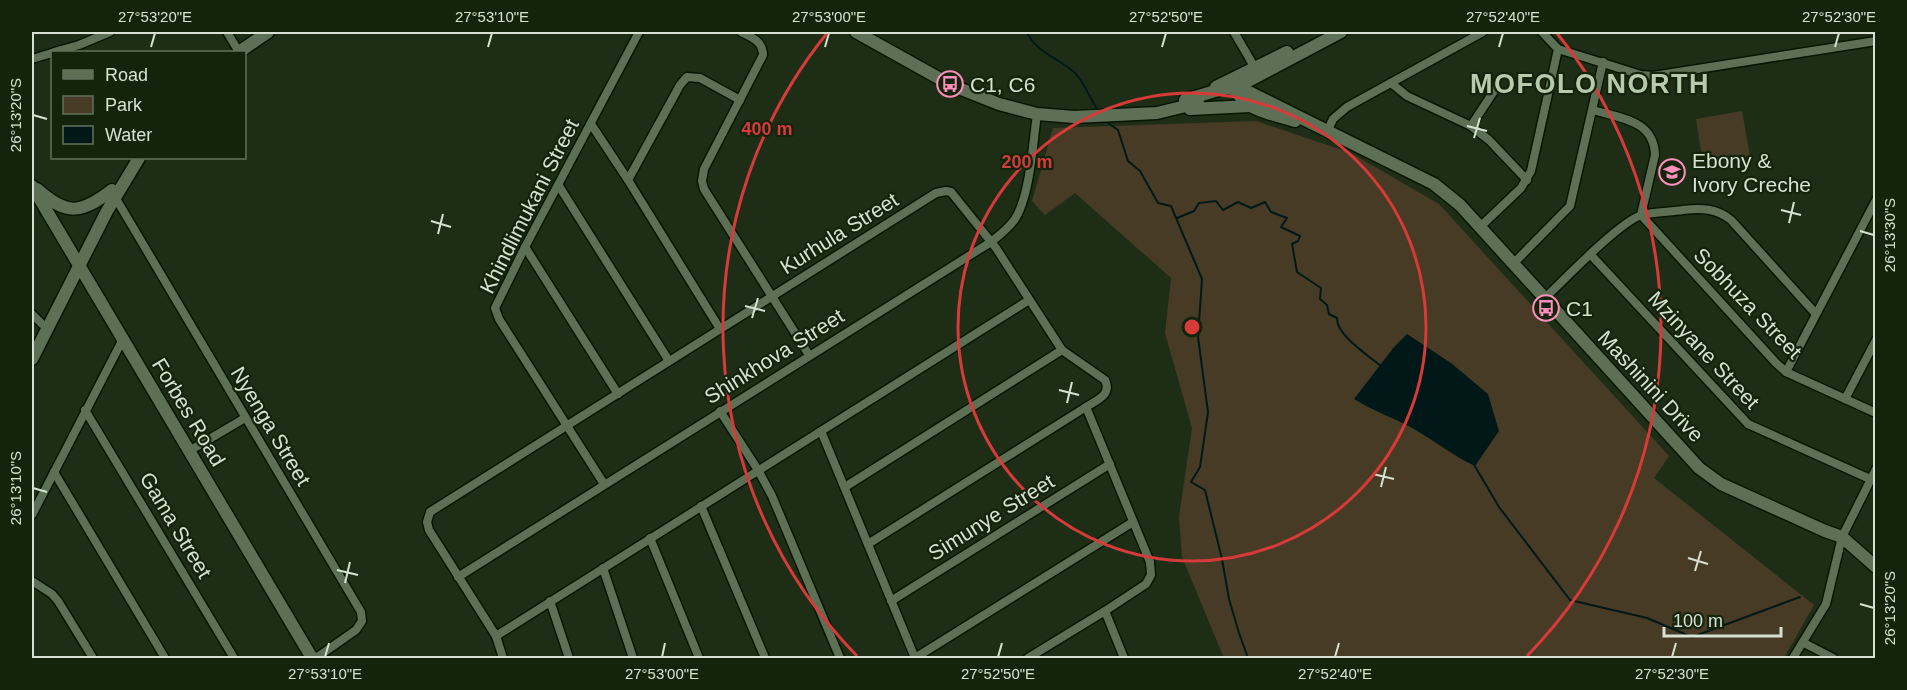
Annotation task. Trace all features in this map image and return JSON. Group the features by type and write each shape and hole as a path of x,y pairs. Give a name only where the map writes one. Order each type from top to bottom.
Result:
{"street":[{"path":"57,51 91,35 110,32"},
{"path":"227,32 238,51"},
{"path":"240,51 268,32"},
{"name":"Khindlimukani Street","path":"604,484 496,313 497,303 525,247 639,32"},
{"path":"741,32 757,40 762,46 763,55 704,169 702,181 704,189 809,355"},
{"path":"856,32 951,85 990,101 1037,114 1074,117 1138,114 1181,105 1225,88 1235,88 1261,70 1329,32"},
{"path":"1234,32 1261,70 1263,93 1268,100"},
{"path":"1181,105 1239,75 1261,70 1341,32"},
{"path":"1327,132 1340,111 1483,32"},
{"path":"1542,32 1558,49 1641,75 1653,76 1875,41"},
{"path":"1480,227 1527,180 1531,171 1558,49"},
{"path":"32,59 51,54"},
{"path":"1513,264 1570,206 1603,62"},
{"path":"1239,75 1235,88 1250,106"},
{"path":"628,180 680,85 687,77 700,78 740,100"},
{"path":"1391,83 1407,96 1471,126 1489,140 1527,180"},
{"name":"Mashinini Drive","path":"1235,88 1268,100 1327,132 1434,184 1460,205 1699,468 1721,484 1841,540"},
{"path":"1471,126 1496,88"},
{"path":"1181,105 1250,106"},
{"name":"Mashinini Drive","path":"1250,106 1327,132"},
{"path":"1593,110 1633,121 1652,137 1655,155 1641,215"},
{"name":"Shinkhova Street","path":"458,577 991,242 1011,223 1022,203 1037,114"},
{"path":"591,124 720,329"},
{"path":"32,359 77,264 132,159"},
{"path":"32,185 51,201 64,208 90,205 113,194 138,159"},
{"name":"Forbes Road","path":"32,185 77,264 314,658"},
{"path":"558,186 669,361"},
{"name":"Kurhula Street","path":"503,658 496,636 429,530 427,522 430,512 941,191 951,192 955,194 978,228 991,242 1062,350 1107,383 1105,395 868,544"},
{"name":"Nyenga Street","path":"113,194 363,618 356,630 314,658"},
{"path":"1786,372 1875,200"},
{"path":"1544,299 1630,221 1641,215 1712,209 1722,213 1816,314"},
{"name":"Sobhuza Street","path":"1641,215 1786,372 1875,413"},
{"path":"525,247 618,394"},
{"name":"Mzinyane Street","path":"1591,255 1748,424 1870,479"},
{"path":"32,342 77,264"},
{"path":"496,636 1029,300"},
{"path":"32,314 42,324"},
{"path":"32,515 123,339"},
{"path":"1845,399 1875,340"},
{"path":"845,487 1062,350"},
{"path":"1028,658 1146,584 1151,575 1150,562 1086,408"},
{"name":"Gama Street","path":"86,410 234,658"},
{"path":"720,411 758,470 780,513 840,658"},
{"path":"189,451 245,418"},
{"path":"820,431 915,658 1133,522"},
{"name":"Simunye Street","path":"891,601 1110,464"},
{"path":"1793,658 1826,604 1841,540 1875,469"},
{"path":"54,472 165,658"},
{"path":"700,506 765,658"},
{"path":"650,538 699,658"},
{"path":"1841,540 1875,567"},
{"path":"1841,540 1875,577"},
{"path":"603,568 633,658"},
{"path":"32,580 58,602 93,658"},
{"path":"550,601 569,658"},
{"path":"1105,611 1124,658"},
{"path":"1804,643 1833,658"}],"green space":[{"path":"1742,111 1750,156 1703,163 1696,119"},
{"path":"1256,121 1351,153 1439,204 1669,456 1654,478 1814,605 1784,658 1224,658 1182,557 1179,517 1192,428 1165,333 1171,278 1075,193 1045,215 1032,201 1053,128"}],"water":[{"path":"1407,334 1451,363 1488,394 1499,431 1475,466 1414,429 1354,399 1394,347"}],"waterway":[{"path":"1027,32 1036,45 1076,74 1098,110"},
{"path":"1104,120 1118,130 1128,161 1140,171 1158,203 1171,206 1202,279 1198,337 1208,412 1200,467 1191,482 1205,490 1229,599 1248,658"},
{"path":"1177,218 1194,211 1199,203 1216,201 1223,210 1238,202 1251,208 1265,202 1271,212 1287,218 1281,227 1300,236 1298,241 1292,244 1297,272 1321,288 1320,299 1327,305 1329,314 1337,318 1338,325 1347,338 1381,366"},
{"path":"1473,463 1499,507 1570,600 1647,618 1692,637 1800,597"}],"place":[{"name":"C1, C6","path":"950,84"},
{"name":"Ebony & Ivory Creche","path":"1672,172"},
{"name":"C1","path":"1546,308"}],"district":[{"name":"MOFOLO NORTH","path":"1590,84"}]}
